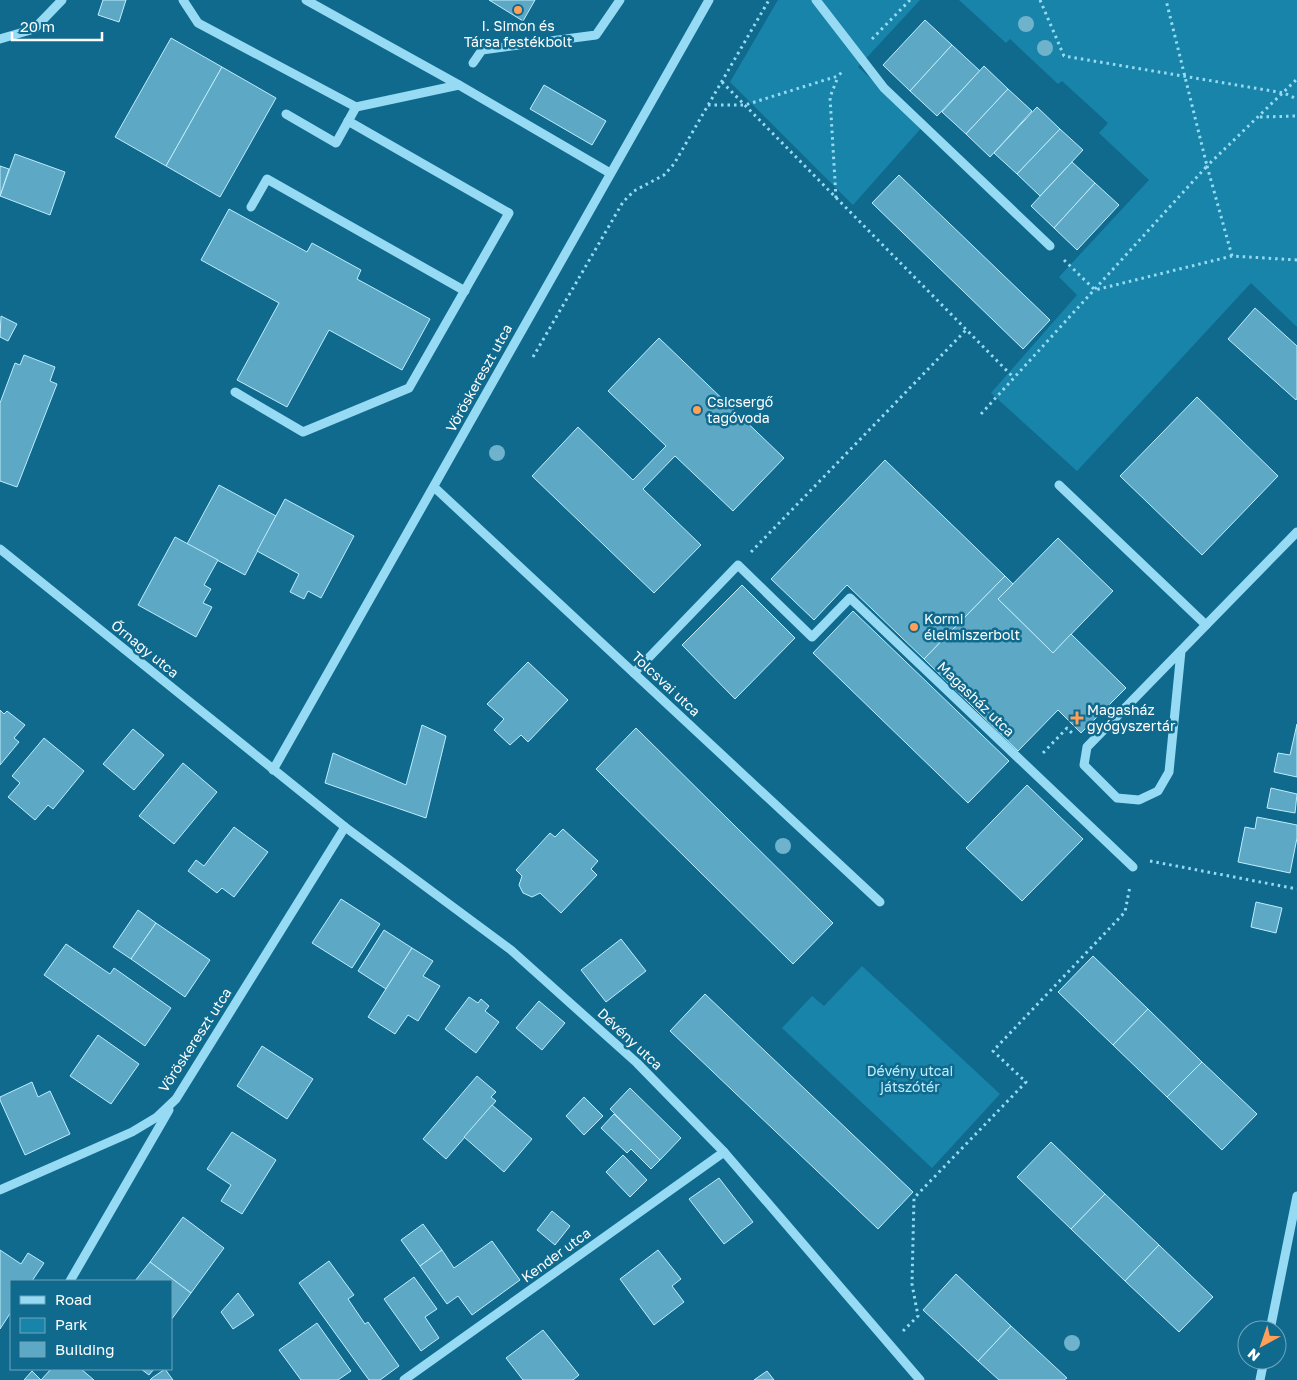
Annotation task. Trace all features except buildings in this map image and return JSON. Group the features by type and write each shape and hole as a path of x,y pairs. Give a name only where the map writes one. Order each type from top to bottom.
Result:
{"street":[{"path":"0,39 34,29 61,0"},
{"path":"183,0 198,23 356,107 458,85"},
{"path":"306,0 610,173"},
{"path":"474,63 482,50 596,35 620,0"},
{"name":"Vöröskereszt utca","path":"273,770 709,0"},
{"path":"816,0 884,88 1050,246"},
{"path":"286,114 336,142 356,107"},
{"path":"235,392 303,432 409,388 509,213 348,121"},
{"path":"251,207 267,179 464,291"},
{"path":"1059,485 1206,625"},
{"name":"Tolcsvai utca","path":"434,487 880,902"},
{"path":"1181,651 1169,772 1158,791 1139,800 1117,798 1084,765 1087,747 1297,532"},
{"name":"Őrnagy utca","path":"0,549 273,770"},
{"path":"634,673 738,565"},
{"name":"Magasház utca","path":"738,565 812,637 850,598 1133,867"},
{"name":"Dévény utca","path":"273,770 345,827 511,950 637,1063 724,1152 920,1380"},
{"name":"Vöröskereszt utca","path":"0,1190 132,1132 157,1117 176,1099 345,827"},
{"path":"71,1280 176,1099"},
{"name":"Kender utca","path":"404,1380 724,1152"},
{"path":"1273,1320 1293,1240 1297,1196"}],"path":[{"path":"528,364 623,202 634,191 664,175 674,164 769,0"},
{"path":"836,198 830,97 838,76 910,0"},
{"path":"1040,0 1064,56 1284,93 1297,99"},
{"path":"1166,0 1207,166 1232,256"},
{"path":"708,105 745,105 838,76"},
{"path":"982,414 1207,166 1297,79"},
{"path":"722,82 1014,378"},
{"path":"1259,117 1297,116"},
{"path":"1050,246 1095,290"},
{"path":"1095,290 1232,256 1297,260"},
{"path":"738,565 966,330"},
{"path":"1029,768 1067,728"},
{"path":"889,1345 918,1316 912,1284 914,1198 1026,1082 994,1052 1125,912 1135,858 1297,889"}],"green space":[{"path":"778,0 920,0 858,67 923,126 853,205 730,82"},
{"path":"959,0 1297,0 1297,327 1251,283 1077,471 991,393 1077,295 1059,277 1149,180 1099,133 1108,123 1062,81 1058,84 1010,39 1006,43"},
{"name":"Dévény utcai játszótér","path":"862,966 1000,1094 932,1168 782,1028 812,996 824,1006"}],"place":[{"name":"I. Simon és Társa festékbolt","path":"518,10"},
{"name":"Csicsergő tagóvoda","path":"697,410"},
{"name":"Kormi élelmiszerbolt","path":"914,627"},
{"name":"Magasház gyógyszertár","path":"1077,718"}]}
